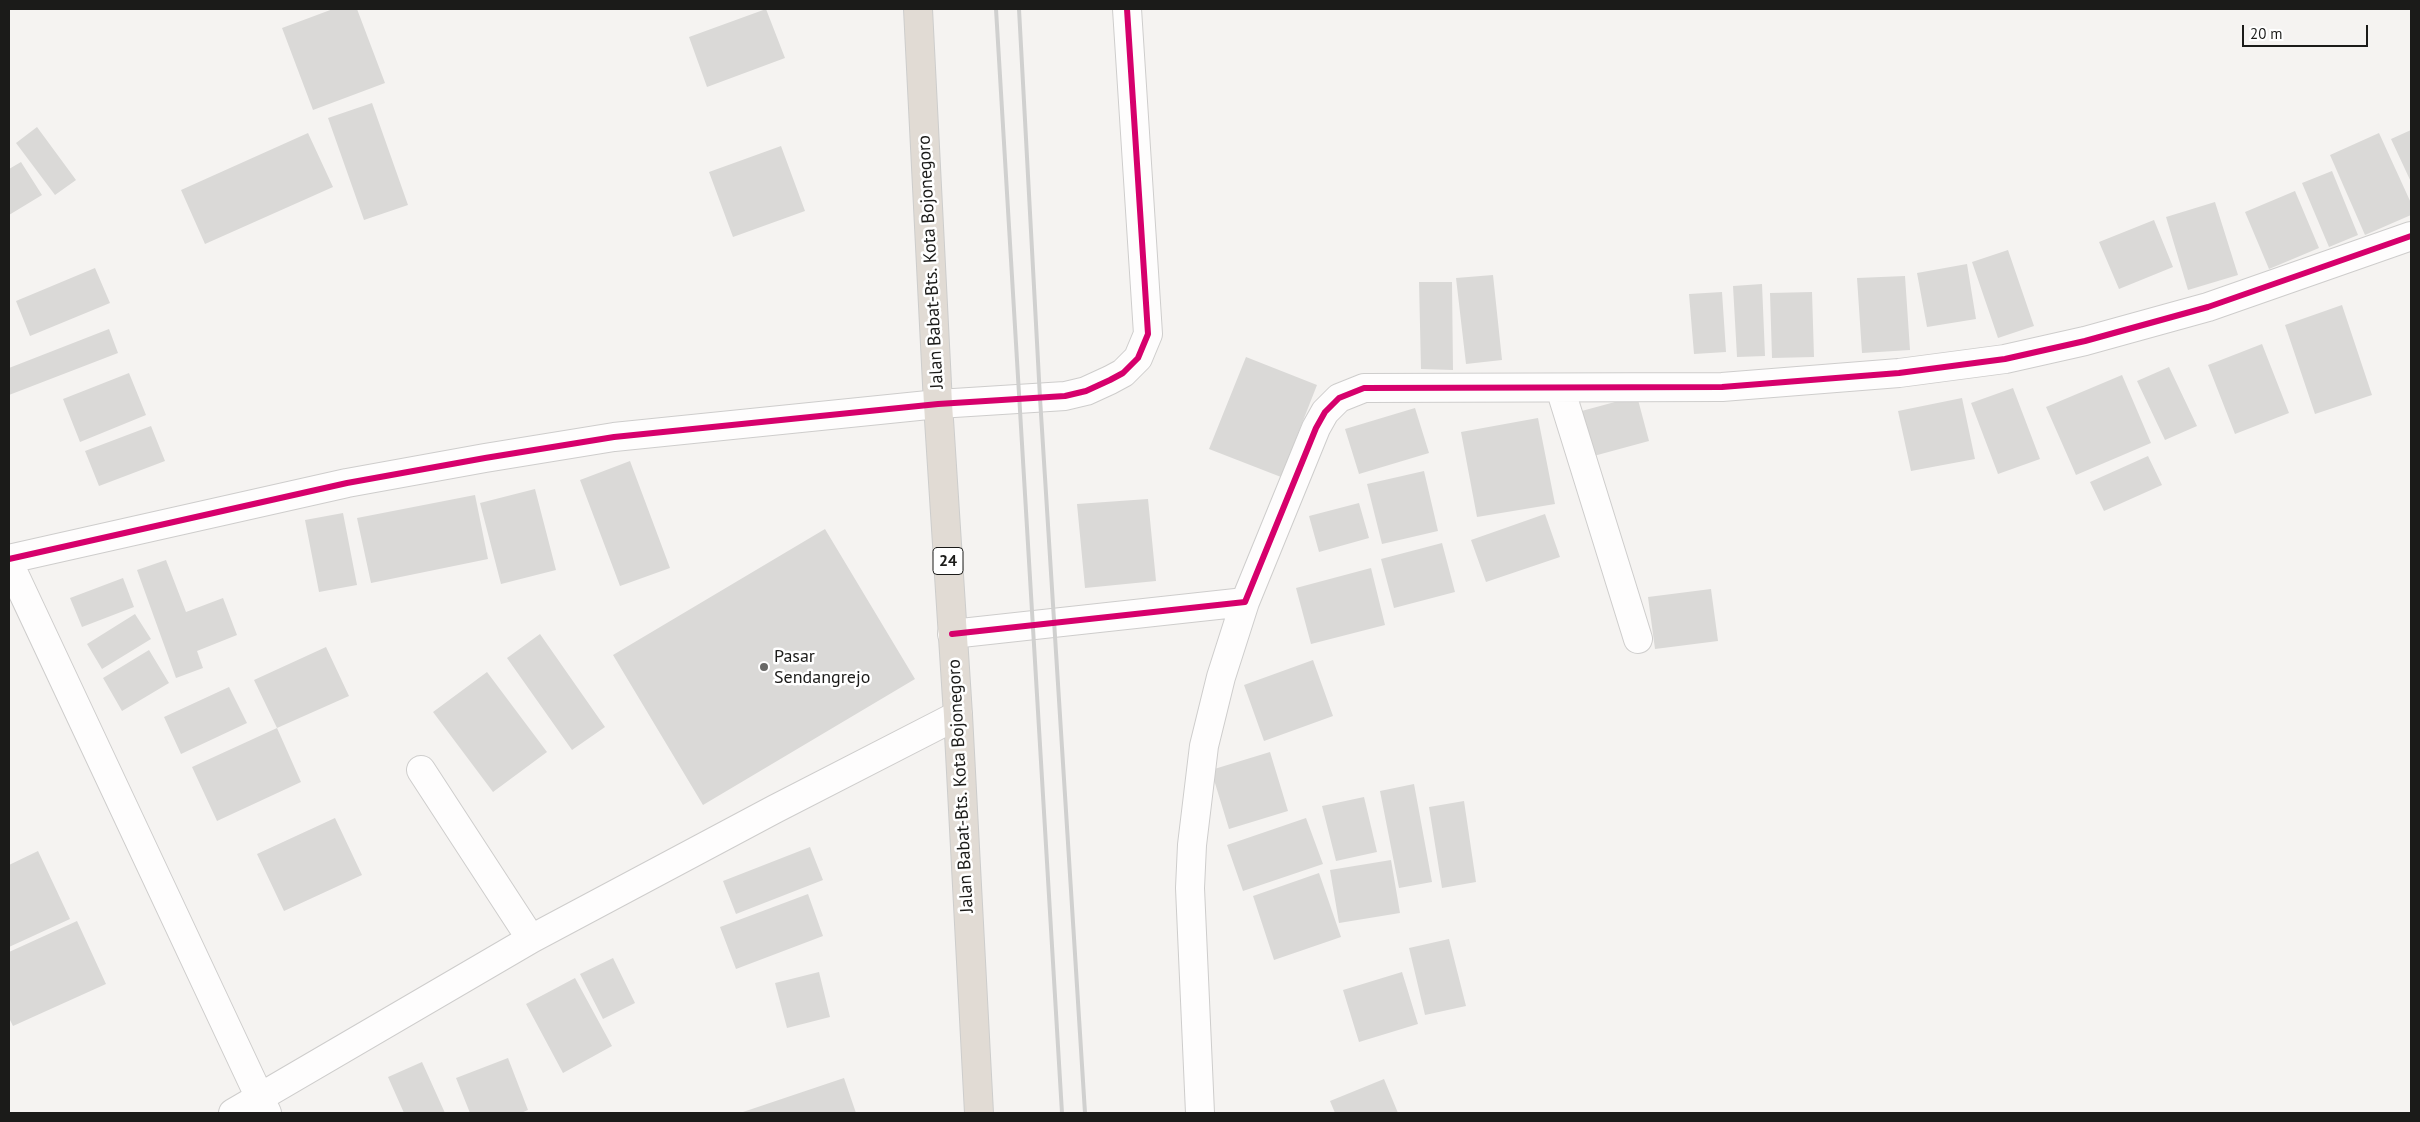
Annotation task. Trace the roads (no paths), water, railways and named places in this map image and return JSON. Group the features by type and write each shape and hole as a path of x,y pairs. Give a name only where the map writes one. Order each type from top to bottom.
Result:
{"highway":[{"name":"Jalan Babat-Bts. Kota Bojonegoro","path":"918,9 938,404 958,715 979,1113"}],"street":[{"path":"9,559 347,483 485,458 614,437 938,404 1065,396 1086,391 1123,373 1138,358 1148,334 1127,9"},
{"path":"1200,1113 1190,888 1192,845 1204,746 1222,677 1245,602 1316,428 1326,412 1339,398 1355,390 1376,387 1722,387 1899,372 2005,359 2085,341 2208,307 2411,236"},
{"path":"1560,388 1638,639"},
{"path":"9,563 263,1105"},
{"path":"952,634 1245,602"},
{"path":"233,1113 263,1105 531,939 775,809 958,715"},
{"path":"421,770 531,939"}],"railway":[{"path":"996,9 1062,1113"},
{"path":"1019,9 1040,398 1085,1113"}],"place":[{"name":"Pasar Sendangrejo","path":"764,667"}]}
